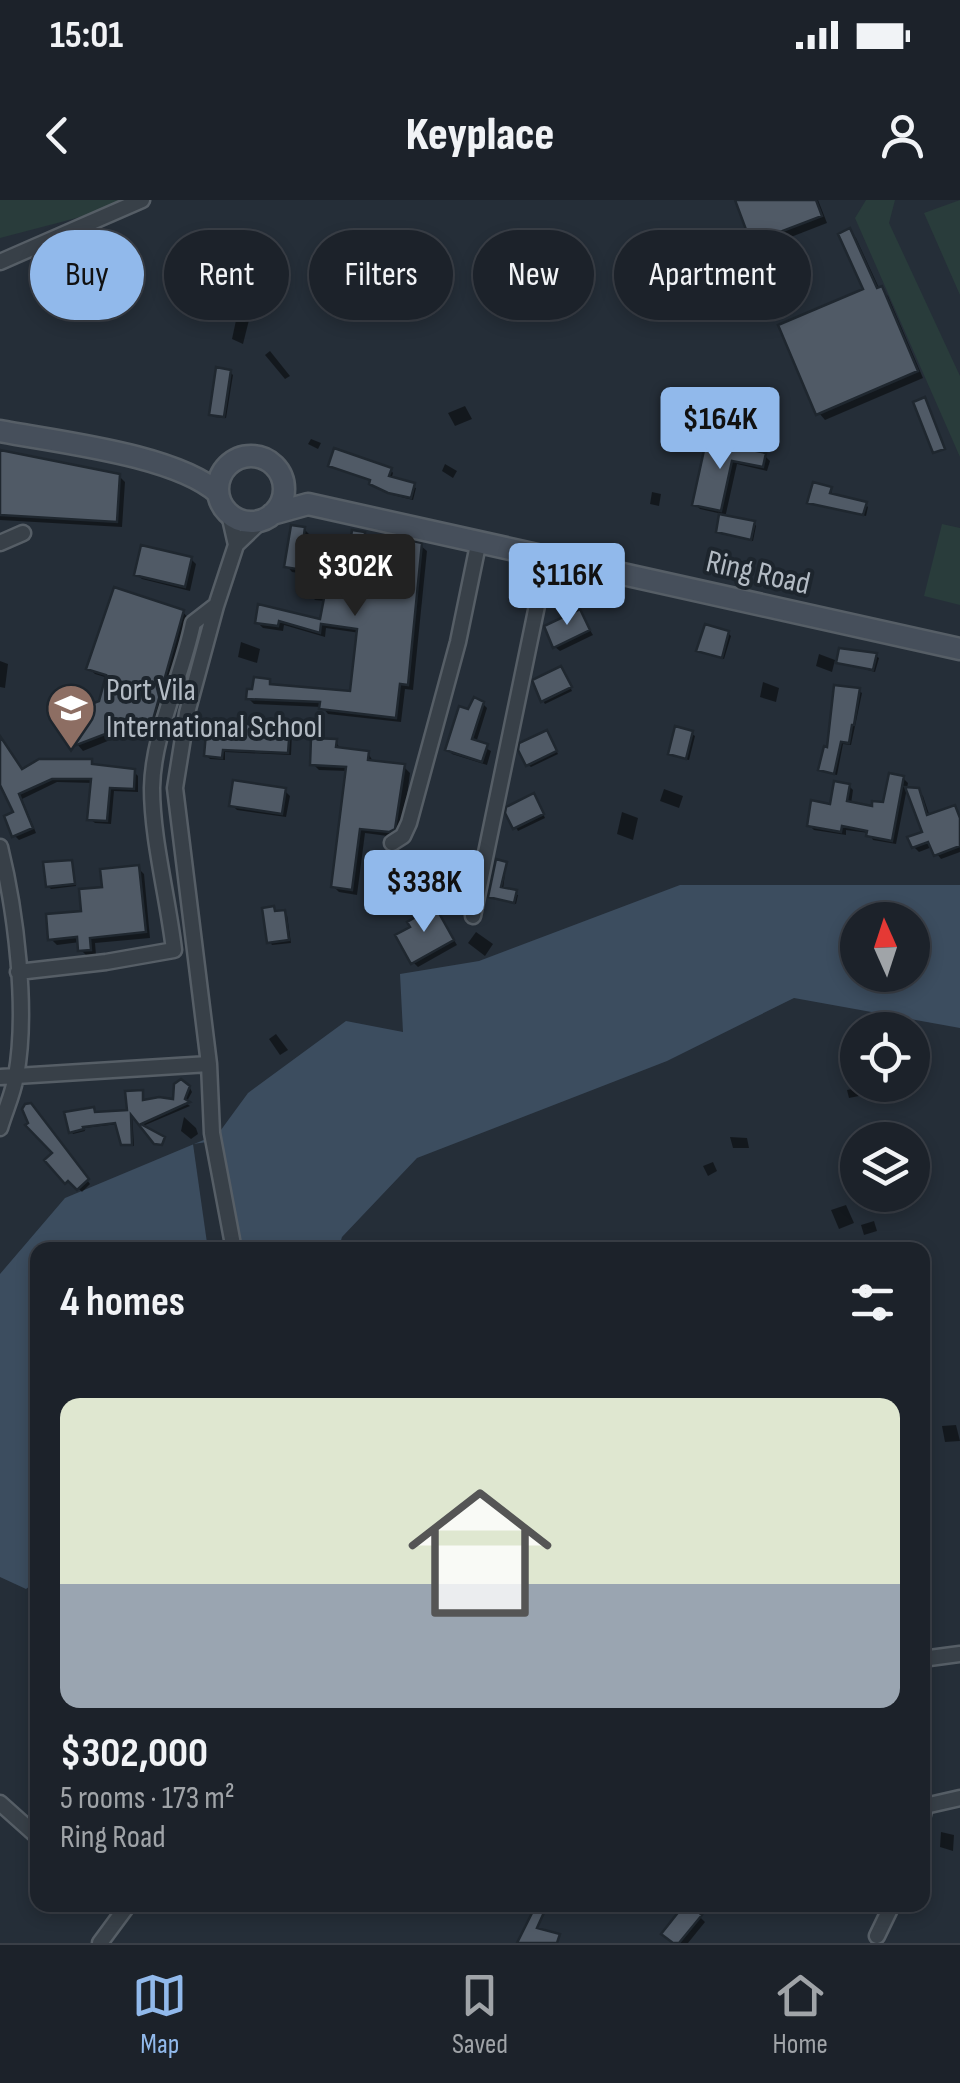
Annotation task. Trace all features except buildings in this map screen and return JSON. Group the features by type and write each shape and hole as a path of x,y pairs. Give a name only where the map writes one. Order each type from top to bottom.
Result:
{"main road":[{"path":"0,431 108,451 186,471 218,493"},
{"path":"186,471 228,465 244,457 261,458 276,468 308,504"},
{"path":"228,465 218,482 218,493 229,514 239,520 267,517 283,498 282,478"},
{"name":"Ring Road","path":"267,517 308,504 960,648"}],"street":[{"path":"0,262 142,200"},
{"path":"229,514 236,545"},
{"path":"232,1242 212,1133 209,1064 176,792 182,738 236,545 267,517"},
{"path":"0,543 23,533"},
{"path":"392,843 403,836 409,823 458,642 478,540"},
{"path":"473,916 547,557"},
{"path":"18,972 174,950 152,791 162,733 194,623 216,606"},
{"path":"162,733 182,738"},
{"path":"152,791 176,792"},
{"path":"158,835 180,831"},
{"path":"0,847 14,921 18,972 0,1128"},
{"path":"164,878 185,866"},
{"path":"172,933 193,933"},
{"path":"8,1077 209,1064"},
{"path":"930,1658 960,1654"},
{"path":"930,1805 960,1798"},
{"path":"0,1803 30,1830"},
{"path":"100,1943 119,1912"},
{"path":"877,1936 889,1912"}],"green space":[{"path":"0,200 145,200 30,230 0,238"},
{"path":"866,200 895,200 889,223 960,376 960,457 855,218"},
{"path":"960,200 960,295 924,213"},
{"path":"942,524 960,528 960,605 924,596"}],"water":[{"path":"680,885 960,885 960,1028 930,1023 930,1012 871,1012 794,998 667,1061 417,1158 340,1242 30,1242 30,1586 26,1589 0,1577 0,1274 65,1198 218,1134 248,1093 346,1021 403,1032 400,974 479,961"}],"pier":[{"path":"221,1140 237,1242 207,1242 193,1144"}],"place":[{"name":"Port Vila International School","path":"71,750"}]}
